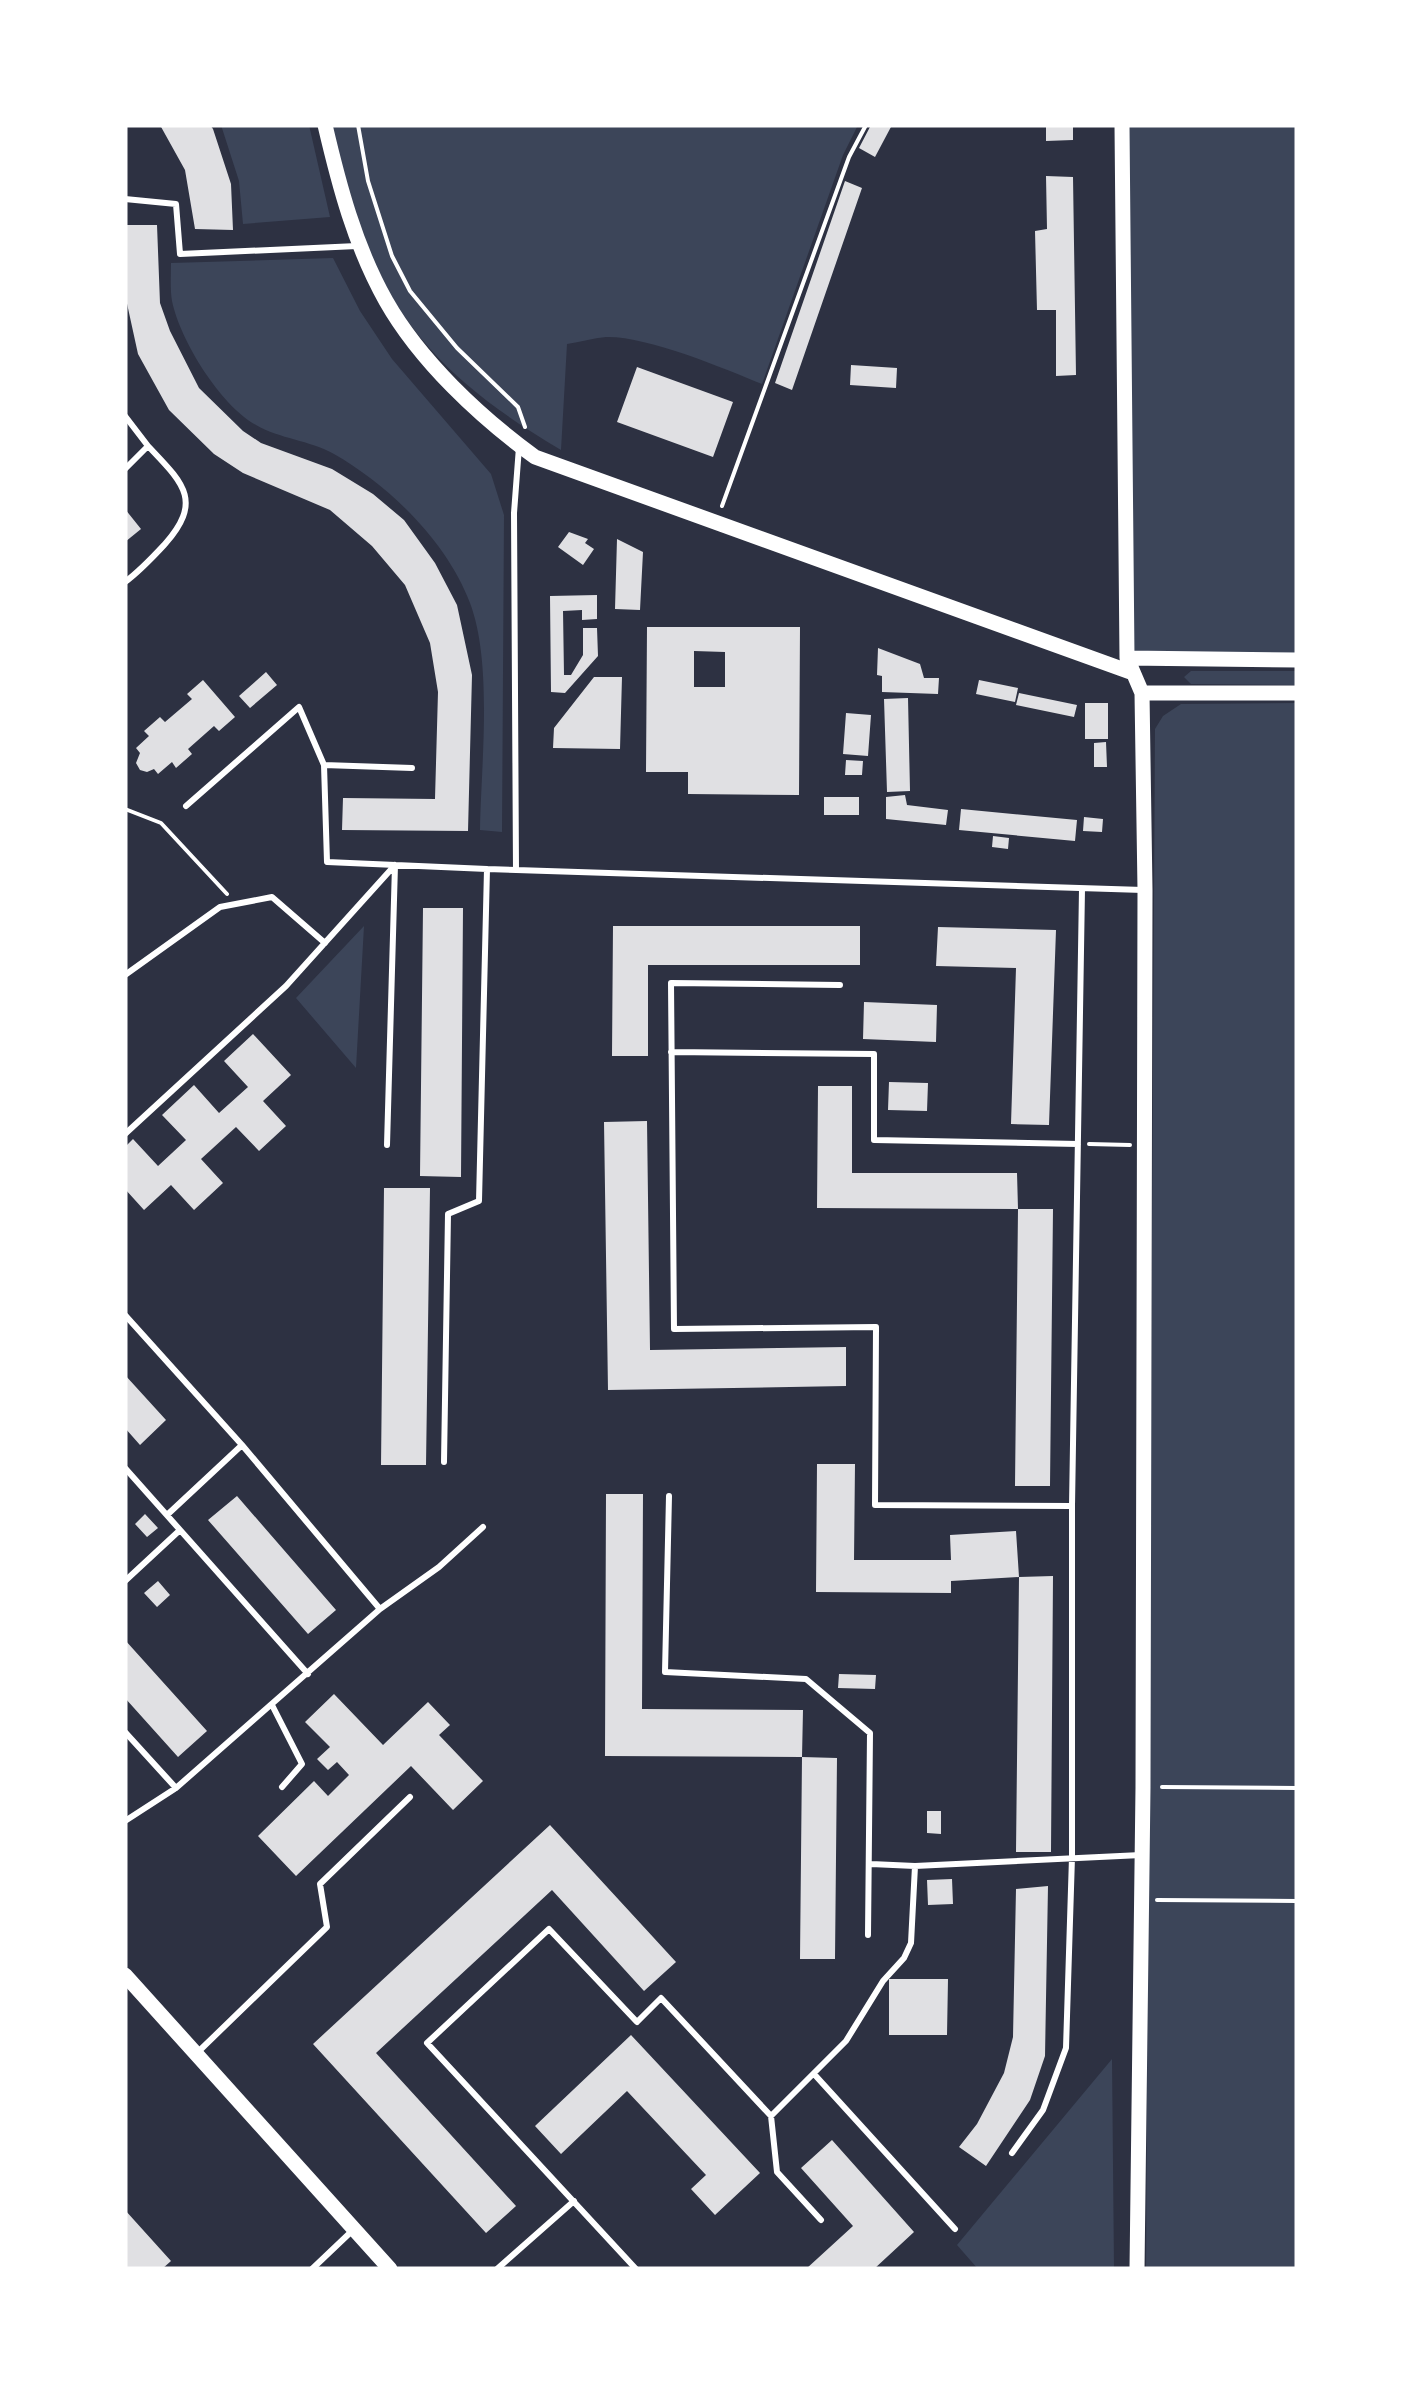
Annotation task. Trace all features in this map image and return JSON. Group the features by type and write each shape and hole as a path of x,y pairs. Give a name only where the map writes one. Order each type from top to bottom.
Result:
{"street":[{"path":"325,125 360,246 387,303 428,358 519,446 536,457 716,524 1130,666 1297,660"},
{"path":"1122,125 1130,666 1142,693 1145,890 1143,1787 1137,2269"},
{"path":"1142,693 1297,692"},
{"path":"125,1975 390,2269"}],"lane":[{"path":"125,200 176,204 180,254 360,246"},
{"path":"125,416 178,477 187,505 183,522 140,571 125,582"},
{"path":"125,469 148,446"},
{"path":"516,870 514,513 519,446"},
{"path":"186,806 299,707 324,765 327,862 1145,890"},
{"path":"324,765 412,768"},
{"path":"125,1134 286,986 395,865"},
{"path":"387,1145 395,865"},
{"path":"444,1462 448,1214 479,1200 486,870"},
{"path":"1012,2153 1043,2110 1066,2048 1072,1857 1072,1506 1082,889"},
{"path":"125,975 220,907 272,897 325,943"},
{"path":"840,984 671,983 674,1329 876,1327 875,1505 1072,1506"},
{"path":"670,1052 874,1054 874,1140 1078,1144"},
{"path":"125,1314 380,1609"},
{"path":"166,1515 242,1445"},
{"path":"125,1468 308,1674"},
{"path":"669,1496 665,1672 806,1679 870,1733 868,1934"},
{"path":"125,1821 176,1788 380,1609 439,1567 484,1527"},
{"path":"125,1580 180,1530"},
{"path":"272,1704 302,1764 282,1787"},
{"path":"125,1732 176,1788"},
{"path":"196,2054 327,1927 320,1884 410,1798"},
{"path":"871,1864 915,1866 1142,1855"},
{"path":"771,2116 846,2041 883,1981 904,1958 911,1943 915,1866"},
{"path":"636,2269 427,2043 549,1928 637,2022 660,1998 771,2116 777,2172 821,2220"},
{"path":"814,2074 954,2229"},
{"path":"496,2269 574,2201"},
{"path":"312,2269 354,2229"}],"path":[{"path":"358,125 368,180 401,273 432,320 518,407 536,457"},
{"path":"716,524 850,157 866,125"},
{"path":"125,809 161,823 236,904"},
{"path":"1078,1144 1144,1146"},
{"path":"1143,1787 1297,1788"},
{"path":"1142,1900 1297,1900"}],"shaded area":[{"path":"221,125 309,125 330,217 243,224 239,181"},
{"path":"331,125 858,125 843,155 762,384 685,354 623,338 567,344 561,450 470,388 421,338 400,310 365,243"},
{"path":"1122,125 1297,125 1297,660 1127,658"},
{"path":"333,258 360,311 392,359 491,474 504,515 502,832 480,830 484,715 481,655 470,603 447,558 396,499 355,467 324,449 265,430 242,416 203,370 176,317 171,296 171,263"},
{"path":"1191,671 1297,671 1297,685 1191,684 1184,677"},
{"path":"1297,703 1297,2269 1146,2269 1155,729 1163,716 1181,704"},
{"path":"364,926 356,1068 296,998"},
{"path":"1112,2059 1114,2269 978,2269 957,2245"}],"building":[{"path":"160,125 210,125 213,129 231,184 233,230 195,229 185,170"},
{"path":"871,125 892,125 875,157 859,148"},
{"path":"1046,125 1073,125 1073,140 1046,141"},
{"path":"1046,176 1073,177 1076,375 1056,376 1056,310 1037,310 1035,231 1047,229"},
{"path":"845,181 862,188 792,390 775,383"},
{"path":"125,225 157,225 160,303 199,388 261,443 332,469 373,494 404,520 435,563 457,605 472,675 468,831 342,830 343,798 435,799 438,692 430,643 405,585 372,546 330,510 243,473 214,454 169,410 138,354 126,299"},
{"path":"851,365 897,368 896,388 850,385"},
{"path":"637,367 733,402 713,457 617,422"},
{"path":"125,509 141,529 125,542"},
{"path":"569,532 588,539 585,543 594,549 583,565 558,547"},
{"path":"617,539 643,552 640,610 615,609"},
{"path":"597,595 597,619 582,620 582,610 563,611 564,675 571,675 583,655 583,628 597,628 598,656 565,693 551,692 550,596"},
{"path":"647,627 800,627 799,795 688,794 688,772 646,772","holes":["694,651 725,652 725,687 694,687"]},
{"path":"878,648 920,664 924,678 939,678 938,694 882,692 882,676 877,675"},
{"path":"266,672 277,685 250,708 239,696"},
{"path":"594,677 622,677 620,749 553,748 554,728"},
{"path":"203,680 235,717 219,731 214,726 188,749 192,754 176,768 172,762 158,774 154,769 140,770 136,763 140,753 136,748 149,736 144,731 160,717 165,722 192,699 187,694"},
{"path":"979,680 1018,688 1015,702 976,694"},
{"path":"1019,693 1077,705 1074,717 1016,705"},
{"path":"908,698 910,791 887,792 884,699"},
{"path":"1085,703 1108,703 1108,739 1085,739"},
{"path":"846,713 871,715 868,756 843,754"},
{"path":"1106,742 1107,767 1094,767 1094,743"},
{"path":"846,760 863,761 862,775 845,775"},
{"path":"905,795 907,805 948,810 946,825 886,819 886,797"},
{"path":"824,797 859,797 859,815 824,815"},
{"path":"961,809 1077,820 1075,841 959,830"},
{"path":"1084,817 1103,819 1102,832 1083,831"},
{"path":"993,836 1009,838 1008,849 992,847"},
{"path":"423,908 463,908 461,1177 420,1176"},
{"path":"613,926 860,926 860,965 648,965 648,1056 612,1056"},
{"path":"938,927 1056,930 1049,1125 1011,1124 1016,968 936,966"},
{"path":"864,1002 937,1005 936,1042 863,1039"},
{"path":"253,1034 291,1075 263,1101 286,1126 259,1151 236,1127 201,1159 223,1183 194,1210 171,1185 144,1210 125,1189 125,1147 133,1139 158,1166 186,1140 162,1115 194,1085 219,1113 248,1087 224,1061"},
{"path":"889,1082 928,1083 927,1111 888,1110"},
{"path":"818,1086 852,1086 852,1173 1017,1173 1018,1209 817,1208"},
{"path":"647,1121 650,1350 846,1347 846,1386 608,1390 604,1122"},
{"path":"384,1188 430,1188 426,1465 381,1465"},
{"path":"1018,1209 1053,1209 1050,1486 1015,1486"},
{"path":"125,1375 166,1420 140,1445 125,1428"},
{"path":"817,1464 855,1464 854,1560 951,1560 950,1535 1016,1531 1019,1577 951,1581 951,1593 816,1592"},
{"path":"606,1494 643,1494 642,1709 803,1710 802,1757 605,1756"},
{"path":"237,1496 336,1610 308,1634 208,1520"},
{"path":"145,1514 158,1528 147,1537 135,1524"},
{"path":"1053,1576 1051,1852 1016,1852 1019,1577"},
{"path":"158,1581 170,1595 157,1607 144,1593"},
{"path":"125,1640 207,1731 178,1757 125,1698"},
{"path":"839,1674 876,1675 875,1689 838,1688"},
{"path":"334,1694 383,1745 428,1702 450,1725 439,1735 483,1781 453,1810 411,1766 296,1876 258,1836 314,1781 328,1796 349,1775 337,1762 328,1770 317,1759 330,1747 305,1722"},
{"path":"802,1757 837,1758 835,1959 800,1959"},
{"path":"927,1811 941,1811 941,1834 927,1833"},
{"path":"550,1825 676,1962 644,1991 552,1890 376,2053 516,2206 486,2233 313,2044"},
{"path":"952,1879 953,1904 928,1905 927,1880"},
{"path":"1048,1886 1045,2056 1030,2100 986,2166 959,2147 977,2124 1004,2073 1013,2037 1016,1889"},
{"path":"889,1979 948,1979 947,2035 889,2035"},
{"path":"631,2035 760,2173 715,2215 691,2189 706,2175 627,2091 561,2154 535,2126"},
{"path":"832,2140 914,2232 874,2269 806,2269 853,2226 801,2168"},
{"path":"125,2210 171,2261 162,2269 125,2269"}]}
